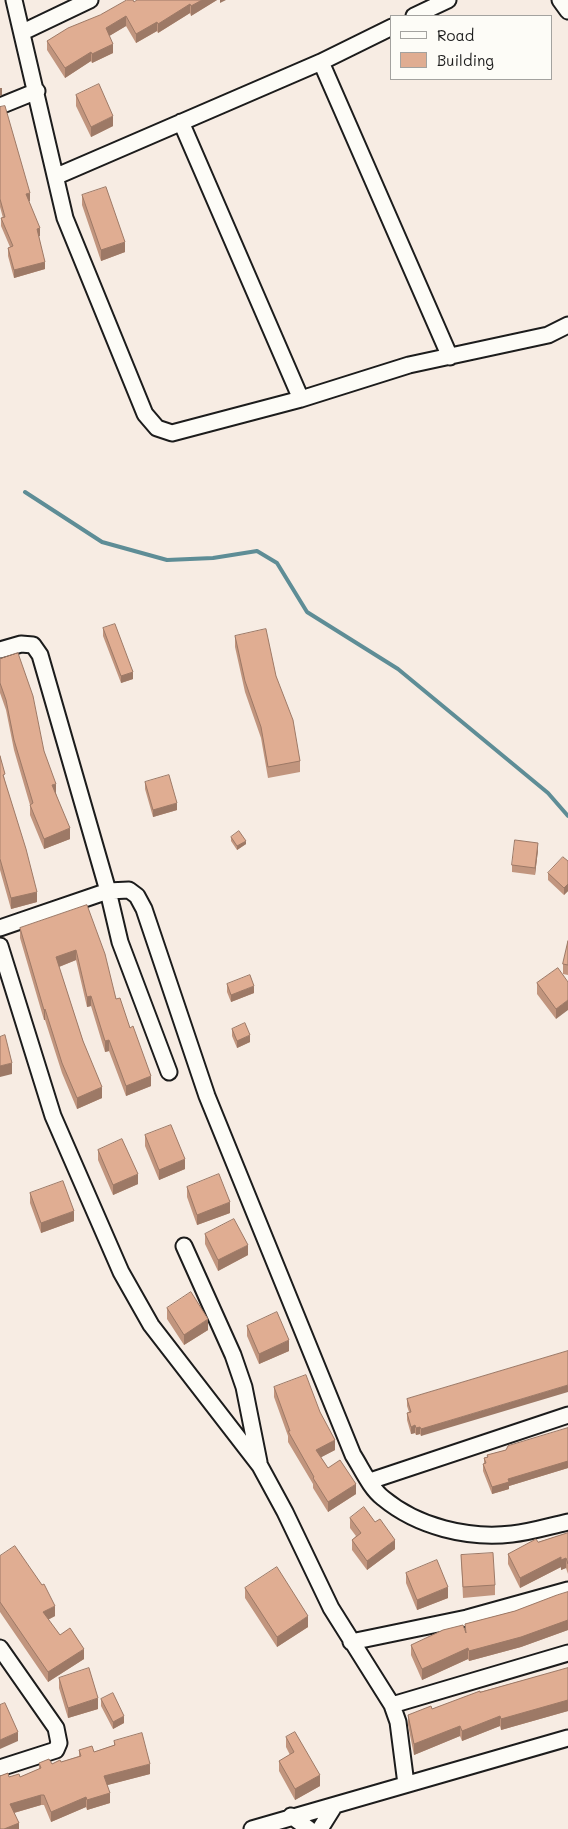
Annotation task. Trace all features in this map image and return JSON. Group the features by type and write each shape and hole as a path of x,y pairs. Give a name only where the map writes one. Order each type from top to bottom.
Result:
{"street":[{"path":"14,0 57,176 65,218 145,414 157,428 172,433 300,399 409,365 548,336 568,325"},
{"path":"23,32 90,0"},
{"path":"416,15 448,0"},
{"path":"560,0 568,11"},
{"path":"57,176 320,62 390,28"},
{"path":"320,62 450,357"},
{"path":"0,106 37,91"},
{"path":"181,122 300,399"},
{"path":"0,650 21,644 33,646 40,655 108,891 120,942 169,1072"},
{"path":"0,928 108,891 129,890 138,896 207,1096 353,1454 370,1481 383,1498 411,1515 440,1528 472,1535 513,1534 568,1522"},
{"path":"0,946 53,1116 121,1272 151,1325 260,1466 285,1512 331,1608 392,1705 398,1722 406,1784"},
{"path":"184,1246 233,1355 244,1387 260,1466"},
{"path":"370,1481 568,1415"},
{"path":"351,1642 467,1618 568,1590"},
{"path":"0,1648 56,1728 60,1744 56,1750 0,1768"},
{"path":"392,1705 568,1653"},
{"path":"252,1829 292,1823 335,1805 568,1738"},
{"path":"320,1829 335,1805"},
{"path":"292,1823 309,1829"}],"building":[{"path":"127,0 133,0 134,2 137,0 202,0 191,6 190,4 158,24 157,22 136,34 126,16 106,28 113,44 92,54 91,52 65,68 47,41 68,28 100,15"},
{"path":"99,84 113,116 91,127 76,95"},
{"path":"5,106 30,193 26,194 40,228 37,229 45,262 14,270 8,248 13,246 1,218 5,217 0,199 0,107"},
{"path":"106,187 125,242 101,250 82,195"},
{"path":"115,624 133,672 121,676 103,628"},
{"path":"266,629 276,676 293,720 300,761 268,767 261,727 245,681 235,636"},
{"path":"18,653 33,696 44,751 56,784 52,785 70,828 44,839 30,805 33,803 14,740 6,700 0,683 0,659"},
{"path":"0,756 5,774 3,775 37,892 11,898 0,859"},
{"path":"169,775 177,803 153,810 145,782"},
{"path":"239,831 246,841 237,846 231,837"},
{"path":"515,840 538,843 535,868 512,865"},
{"path":"563,857 568,861 568,884 564,888 548,873"},
{"path":"87,905 105,954 116,999 120,998 130,1028 133,1026 151,1076 126,1086 109,1040 105,1041 91,996 87,997 76,950 56,957 83,1041 102,1087 77,1098 62,1063 44,1010 20,928"},
{"path":"568,941 568,965 563,964"},
{"path":"558,968 568,982 568,1000 556,1009 537,983"},
{"path":"250,975 254,986 231,995 227,984"},
{"path":"245,1023 250,1035 237,1041 232,1029"},
{"path":"5,1035 12,1063 0,1066 0,1037"},
{"path":"171,1125 185,1159 159,1170 145,1135"},
{"path":"122,1139 138,1174 113,1185 98,1150"},
{"path":"219,1174 230,1202 197,1215 187,1187"},
{"path":"63,1181 74,1211 41,1223 30,1193"},
{"path":"234,1219 248,1245 218,1260 205,1234"},
{"path":"191,1292 208,1319 184,1335 167,1308"},
{"path":"277,1312 289,1340 259,1354 247,1326"},
{"path":"568,1351 568,1385 421,1429 420,1427 416,1428 415,1425 411,1427 407,1413 411,1412 407,1399"},
{"path":"306,1375 320,1412 335,1440 316,1450 328,1468 340,1460 356,1484 328,1502 288,1431 290,1431 274,1387"},
{"path":"568,1428 568,1461 508,1479 509,1482 492,1487 483,1464 486,1463 484,1458 488,1457 487,1455 506,1450 508,1446"},
{"path":"364,1507 375,1522 380,1519 395,1540 367,1561 352,1540 361,1533 350,1518"},
{"path":"568,1533 568,1564 566,1558 561,1560 561,1557 520,1578 508,1554 536,1539 538,1542"},
{"path":"15,1546 42,1585 44,1584 55,1606 43,1612 60,1635 70,1628 84,1649 48,1672 0,1602 0,1556"},
{"path":"493,1553 495,1585 463,1587 461,1555"},
{"path":"437,1560 448,1587 417,1600 406,1573"},
{"path":"277,1567 308,1616 277,1637 245,1588"},
{"path":"568,1592 568,1620 521,1637 469,1651 468,1648 422,1669 411,1645 443,1630 463,1625 466,1633 465,1624 515,1611"},
{"path":"89,1668 98,1698 68,1708 59,1678"},
{"path":"568,1668 568,1700 501,1719 500,1716 462,1731 460,1726 414,1744 408,1715 431,1706 432,1709 480,1691"},
{"path":"113,1693 124,1716 113,1722 101,1699"},
{"path":"5,1703 18,1732 0,1740 0,1705"},
{"path":"295,1732 320,1775 295,1789 279,1761 294,1752 286,1737"},
{"path":"142,1733 150,1764 104,1776 110,1793 87,1800 86,1797 51,1812 44,1795 10,1804 19,1823 0,1829 0,1776 8,1773 9,1777 19,1774 20,1777 41,1768 39,1763 49,1759 52,1764 60,1760 61,1762 81,1756 79,1750 92,1746 94,1752 115,1745 114,1741"}],"waterway":[{"path":"25,492 102,542 167,560 213,558 257,551 277,563 307,612 398,669 548,793 568,816"}]}
